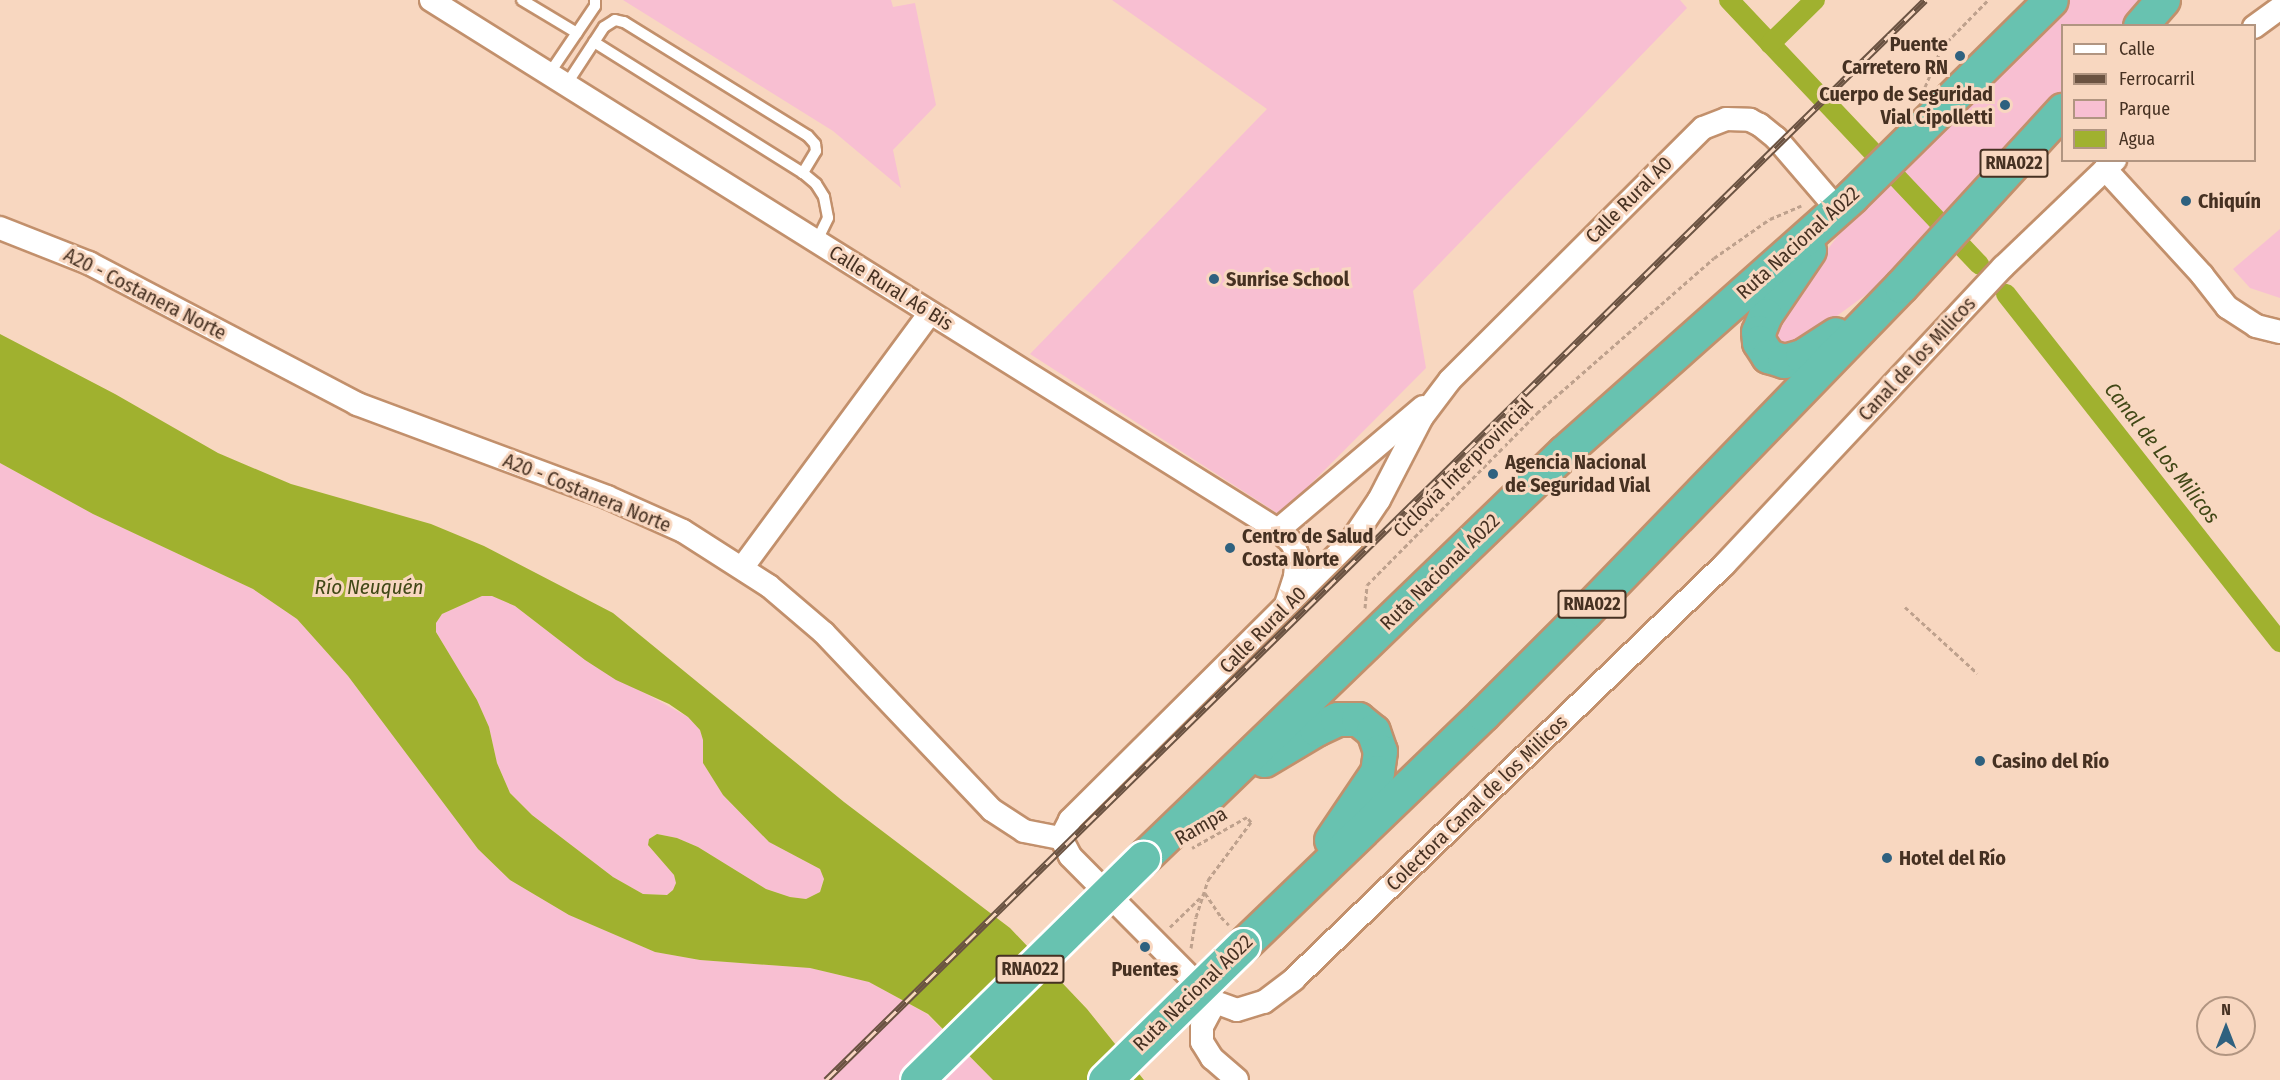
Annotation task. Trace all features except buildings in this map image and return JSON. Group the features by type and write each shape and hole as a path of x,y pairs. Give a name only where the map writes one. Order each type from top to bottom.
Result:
{"highway":[{"name":"Ruta Nacional A022","path":"917,1080 1143,858 1578,439 1838,200 1914,135 2051,0"},
{"path":"2142,24 2163,0"},
{"name":"Ruta Nacional A022","path":"1104,1080 1519,678 1901,286 2061,111"},
{"path":"1838,200 1761,322 1758,332 1762,350 1775,360 1784,362 1802,356 1901,286"},
{"path":"1213,792 1337,719 1358,719 1373,731 1380,751 1377,772 1372,782 1285,905"}],"street":[{"path":"2255,24 2270,0"},
{"name":"Calle Rural A6 Bis","path":"442,3 557,80 1278,530 1292,543 1297,554 1295,577 1285,608"},
{"path":"2256,25 2280,8"},
{"name":"Calle Rural A0","path":"1061,838 1070,820 1337,557 1366,521 1422,417 1435,398 1469,360 1686,144 1714,121 1738,118 1760,125 1838,200"},
{"path":"2110,165 2227,307 2256,326 2280,332"},
{"name":"Canal de los Milicos","path":"1725,564 2003,267 2110,165"},
{"name":"A20 - Costanera Norte","path":"0,228 89,263 357,405 644,512 682,531 770,586 825,633 992,810 1024,831 1061,838"},
{"path":"742,568 930,312"},
{"name":"Calle Rural A0","path":"1278,530 1435,398"},
{"name":"Colectora Canal de los Milicos","path":"1215,1002 1226,1008 1244,1009 1264,1002 1280,992 1725,564"},
{"path":"1061,838 1070,856 1215,1002 1202,1026 1202,1042 1212,1058 1237,1080"}],"lane":[{"path":"522,0 577,33"},
{"path":"557,80 577,33 595,6 595,0"},
{"path":"557,80 609,23 615,20 624,22 812,140 816,151 803,173"},
{"path":"594,42 803,173 816,184 827,208 828,218 817,241"}],"path":[{"path":"1923,92 1942,47 1988,0"},
{"name":"Ciclovía Interprovincial","path":"1365,616 1367,585 1538,413 1720,254 1770,219 1838,200"},
{"path":"1905,608 1977,673"},
{"name":"Rampa","path":"1184,853 1247,817 1251,822 1211,875 1205,893"},
{"path":"1155,941 1205,893"},
{"path":"1205,893 1221,917"},
{"path":"1186,972 1196,917 1205,893"}],"green space":[{"path":"623,0 891,0 893,7 915,3 936,105 893,150 901,188 833,131"},
{"path":"1112,0 1680,0 1687,8 1413,291 1426,368 1280,515 1030,354 1267,109"},
{"path":"2069,0 2152,0 2129,24 2061,24 2061,97 1893,275 1797,345 1781,348 1769,326 1860,207"},
{"path":"2280,229 2280,298 2250,288 2233,269"},
{"path":"0,463 93,514 253,589 297,619 348,676 478,849 510,880 569,915 655,952 700,960 810,968 869,982 927,1014 993,1080 0,1080"},
{"path":"482,596 492,596 515,606 585,660 688,717 700,730 703,740 703,763 723,795 769,842 820,869 824,878 820,892 806,899 790,897 766,889 698,847 677,838 657,834 652,837 649,846 674,875 676,883 674,890 667,895 643,894 613,877 532,815 510,793 497,763 489,727 477,700 436,632 436,623 442,614"}],"water":[{"name":"Río Neuquén","path":"0,334 115,394 218,453 291,484 431,524 484,546 613,613 844,802 1010,928 1087,1009 1144,1080 993,1080 928,1014 869,982 810,968 700,960 655,952 569,915 510,880 478,849 348,676 297,619 253,589 93,514 0,463","holes":["482,596 492,596 515,606 585,660 616,680 669,704 688,717 700,730 703,740 703,763 723,795 769,842 820,869 824,879 820,892 806,899 790,897 766,889 698,847 677,838 657,834 649,839 648,845 674,875 676,883 667,895 643,894 613,877 532,815 510,793 497,763 489,727 477,700 436,632 436,623 442,614"]}],"waterway":[{"name":"Canal de los Milicos","path":"1729,0 1979,264"},
{"path":"1770,44 1815,0"},
{"name":"Canal de Los Milicos","path":"2006,294 2280,642"}],"railway":[{"path":"826,1080 1925,0"}],"place":[{"name":"Puente Carretero RN","path":"1960,56"},
{"name":"Cuerpo de Seguridad Vial Cipolletti","path":"2005,105"},
{"name":"Chiquín","path":"2186,201"},
{"name":"Sunrise School","path":"1214,279"},
{"name":"Agencia Nacional de Seguridad Vial","path":"1493,474"},
{"name":"Centro de Salud Costa Norte","path":"1230,548"},
{"name":"Casino del Río","path":"1980,761"},
{"name":"Hotel del Río","path":"1887,858"},
{"name":"Puentes","path":"1145,947"}]}
